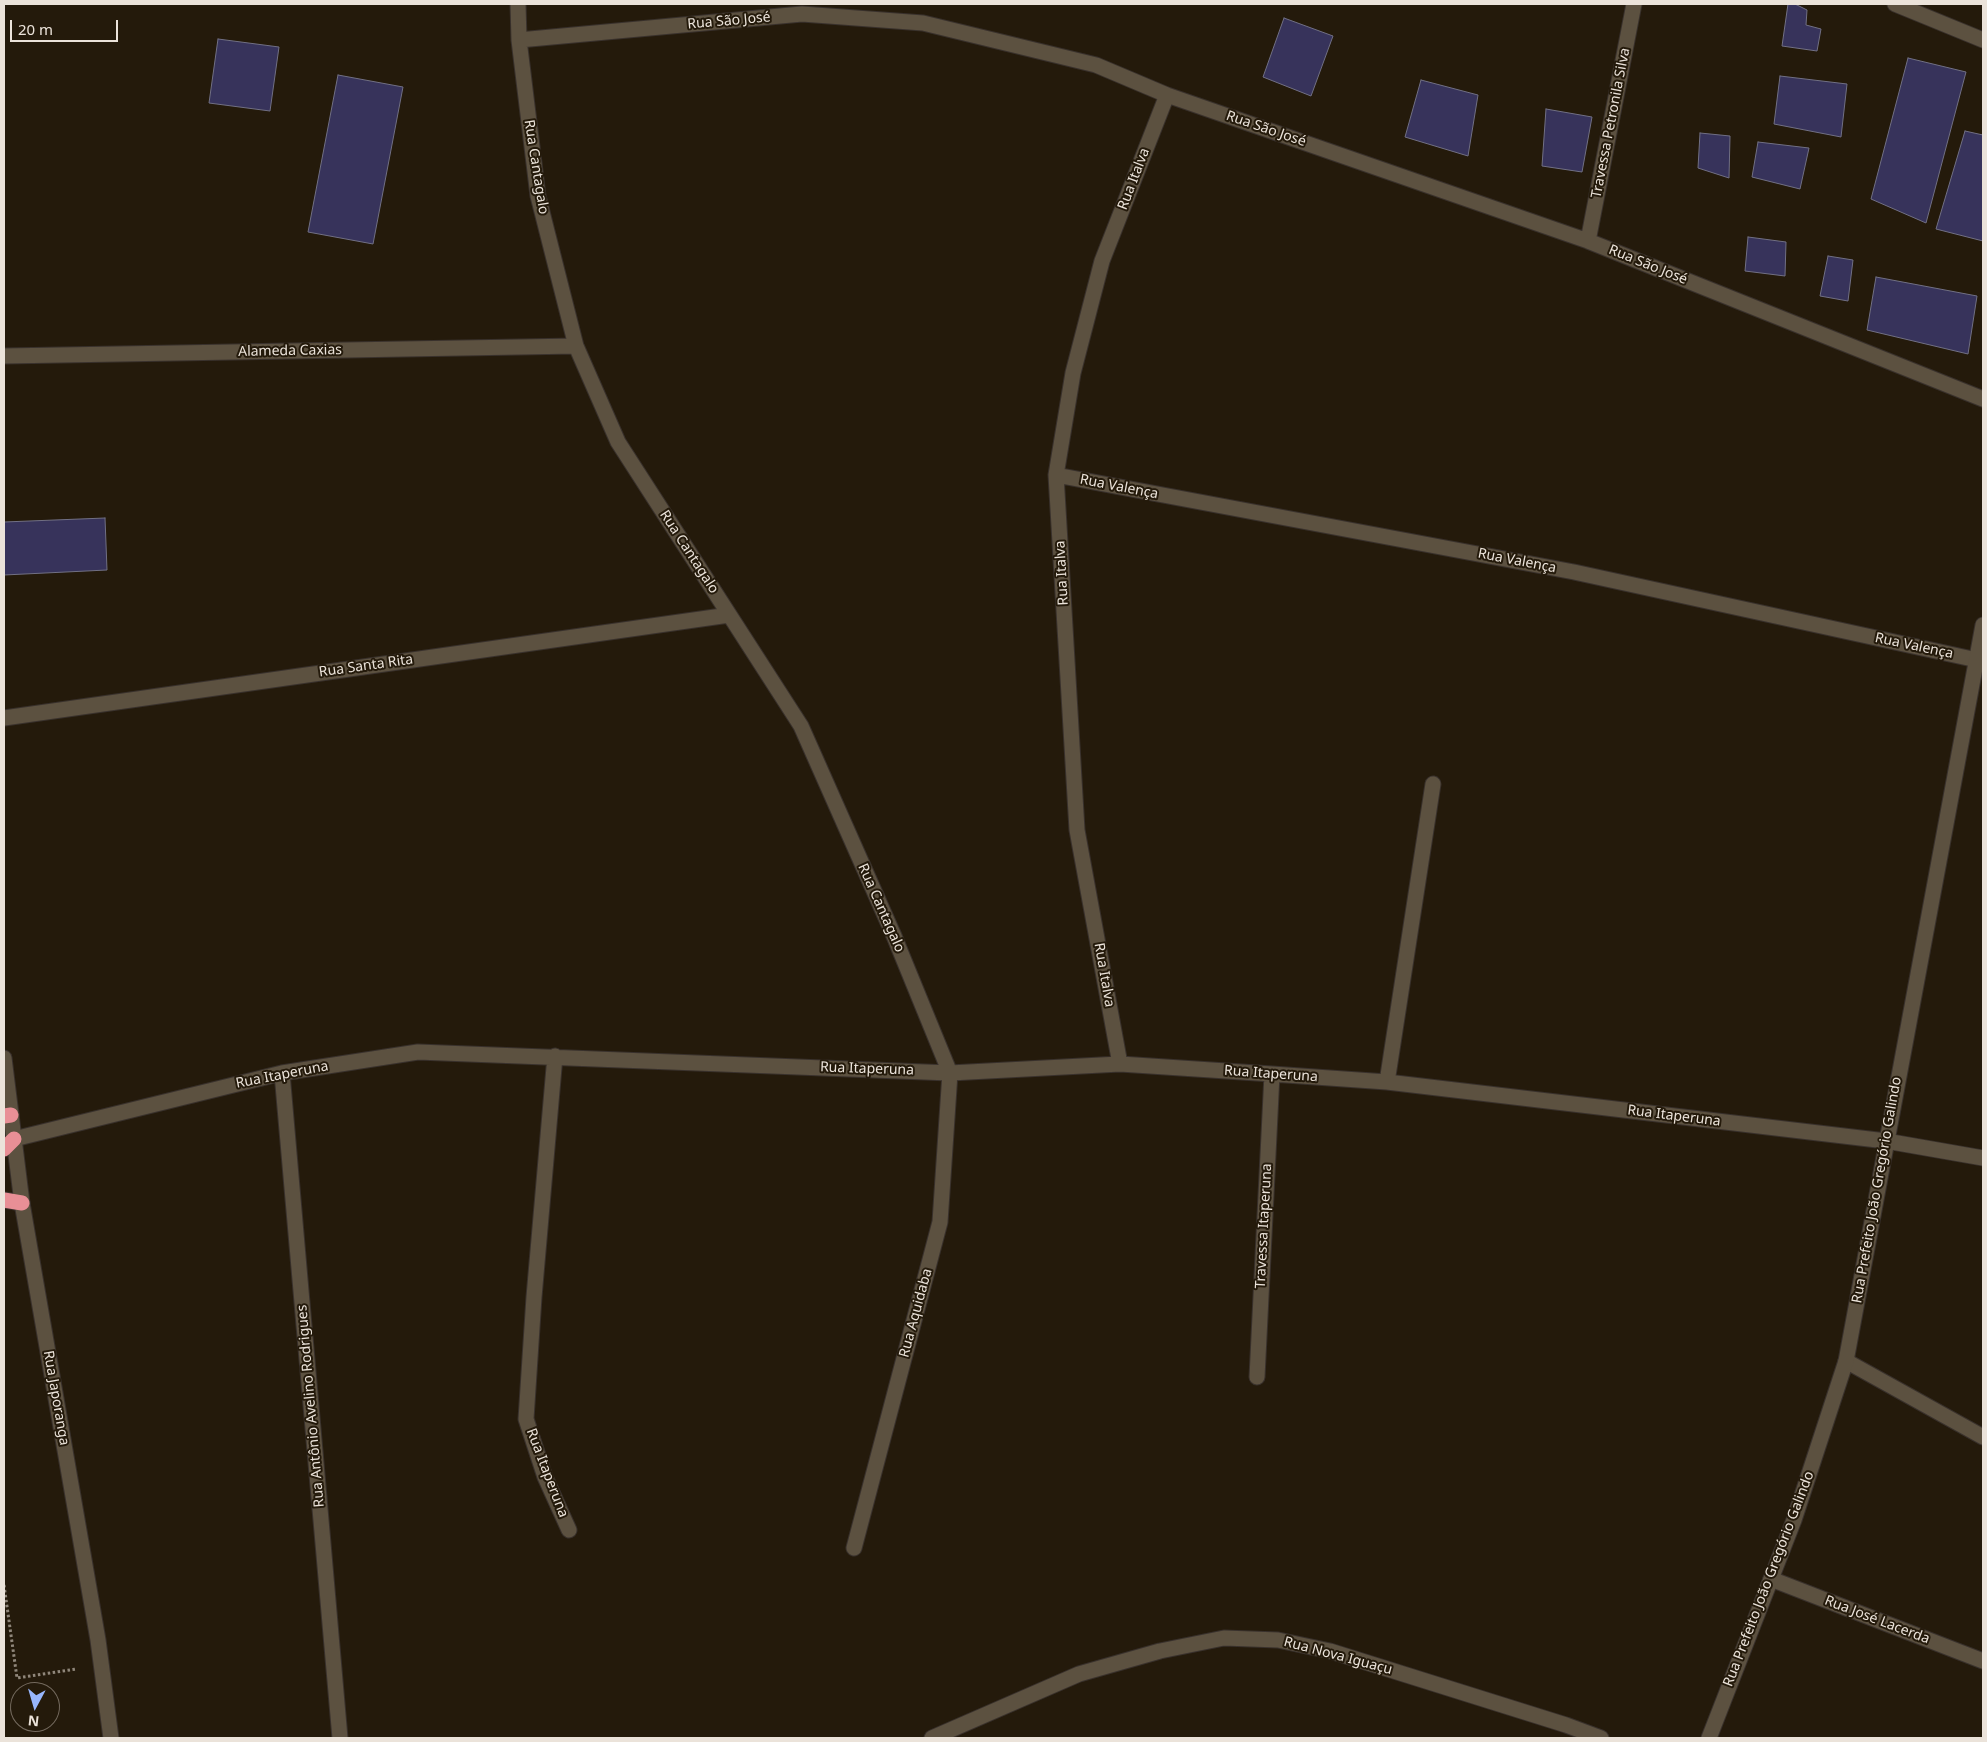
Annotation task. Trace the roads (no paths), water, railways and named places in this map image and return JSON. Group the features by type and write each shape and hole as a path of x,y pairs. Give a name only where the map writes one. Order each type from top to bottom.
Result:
{"highway":[{"path":"4,1200 22,1203"}],"street":[{"name":"Rua Cantagalo","path":"518,4 519,40 538,196 576,346 618,442 801,726 894,936 950,1073"},
{"name":"Travessa Petronila Silva","path":"1588,241 1634,4"},
{"path":"1895,4 1983,40"},
{"name":"Rua São José","path":"519,40 801,9 923,23 1096,65 1167,94 1588,241 1983,399"},
{"name":"Rua Italva","path":"1120,1064 1077,830 1056,475 1073,373 1102,261 1167,94"},
{"name":"Alameda Caxias","path":"4,356 576,346"},
{"name":"Rua Valença","path":"1056,475 1574,572 1977,660"},
{"name":"Rua Santa Rita","path":"4,718 729,615"},
{"name":"Rua Prefeito João Gregório Galindo","path":"1709,1738 1794,1520 1846,1362 1983,625"},
{"path":"1387,1082 1433,784"},
{"name":"Rua Itaperuna","path":"9,1144 282,1073 418,1052 950,1073 1120,1064 1272,1074 1387,1082 1886,1141 1983,1158"},
{"name":"Rua Itaperuna","path":"555,1056 535,1287 526,1419 546,1477 569,1530"},
{"name":"Rua Japoranga","path":"4,1058 9,1144 22,1203 101,1665 111,1738"},
{"name":"Rua Antônio Avelino Rodrigues","path":"282,1073 340,1738"},
{"name":"Rua Aquidaba","path":"854,1548 940,1222 950,1073"},
{"name":"Travessa Itaperuna","path":"1257,1377 1272,1074"},
{"path":"1846,1362 1983,1437"},
{"name":"Rua José Lacerda","path":"1771,1579 1983,1661"},
{"name":"Rua Nova Iguaçu","path":"932,1738 1079,1674 1160,1651 1224,1638 1278,1640 1330,1651 1566,1725 1601,1738"}]}
